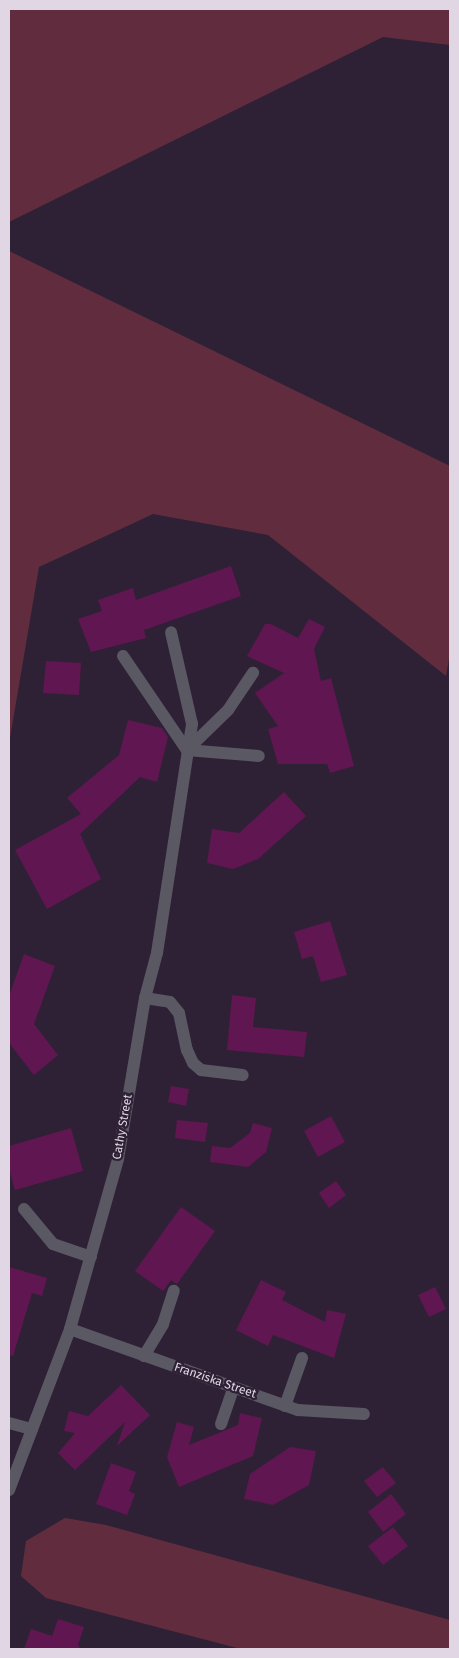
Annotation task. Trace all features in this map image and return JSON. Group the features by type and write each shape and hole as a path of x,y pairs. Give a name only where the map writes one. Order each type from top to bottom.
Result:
{"street":[{"name":"Cathy Street","path":"9,1490 70,1329 91,1257 118,1159 145,998 157,953 192,724 171,632"},
{"path":"123,656 187,750"},
{"path":"187,750 228,710 253,672"},
{"path":"187,750 259,756"},
{"path":"145,998 170,1002 179,1013 190,1056 201,1070 243,1074"},
{"path":"24,1209 52,1244 91,1257"},
{"path":"144,1356 163,1324 174,1290"},
{"name":"Franziska Street","path":"70,1329 298,1410 364,1414"},
{"path":"286,1406 302,1358"},
{"path":"221,1424 234,1387"},
{"path":"9,1423 32,1430"}],"shaded area":[{"path":"9,9 450,9 450,45 383,37 9,222"},
{"path":"9,251 450,466 450,653 446,676 268,535 153,514 39,567 9,744"},
{"path":"65,1518 106,1525 450,1620 450,1649 241,1649 46,1598 21,1576 26,1541"}],"building":[{"path":"231,566 241,596 144,630 146,638 91,652 78,619 102,611 98,600 133,588 136,600"},
{"path":"309,619 325,627 314,649 321,681 331,678 354,766 330,773 327,764 278,764 268,729 278,726 255,693 284,673 247,656 265,624 271,624 298,638"},
{"path":"46,661 81,663 79,695 43,693"},
{"path":"128,720 162,728 168,737 157,782 140,777 80,834 101,879 47,909 15,850 81,814 67,798 119,755"},
{"path":"284,792 306,816 258,859 233,869 207,863 212,829 239,833"},
{"path":"330,921 347,975 321,982 313,956 302,959 294,932"},
{"path":"24,954 55,966 34,1024 58,1055 34,1075 9,1043 9,996"},
{"path":"232,995 256,998 253,1027 307,1032 304,1057 227,1050"},
{"path":"171,1086 189,1089 186,1106 168,1102"},
{"path":"331,1116 345,1142 318,1157 304,1131"},
{"path":"177,1120 208,1123 205,1142 175,1138"},
{"path":"253,1123 272,1128 266,1152 248,1167 210,1162 212,1146 230,1148 250,1133"},
{"path":"71,1128 83,1171 15,1190 9,1169 9,1146"},
{"path":"336,1181 346,1195 329,1208 319,1193"},
{"path":"181,1207 215,1231 177,1284 171,1280 163,1291 135,1271"},
{"path":"9,1267 47,1278 42,1296 32,1293 13,1356 9,1355"},
{"path":"261,1280 286,1292 282,1300 325,1322 327,1310 346,1314 334,1358 273,1335 268,1346 236,1330"},
{"path":"435,1287 446,1309 429,1317 418,1295"},
{"path":"121,1385 150,1415 117,1446 125,1422 75,1470 58,1453 75,1433 64,1431 69,1411 88,1416"},
{"path":"240,1413 262,1418 253,1456 179,1487 167,1457 177,1422 194,1427 189,1445 238,1425"},
{"path":"290,1447 316,1451 309,1485 273,1505 244,1499 250,1474"},
{"path":"111,1463 136,1472 129,1491 135,1494 127,1515 96,1504"},
{"path":"383,1467 396,1483 377,1497 364,1481"},
{"path":"391,1494 406,1514 383,1532 368,1512"},
{"path":"393,1527 408,1546 383,1565 368,1546"},
{"path":"58,1619 84,1627 78,1645 81,1649 24,1649 31,1629 52,1636"}]}
